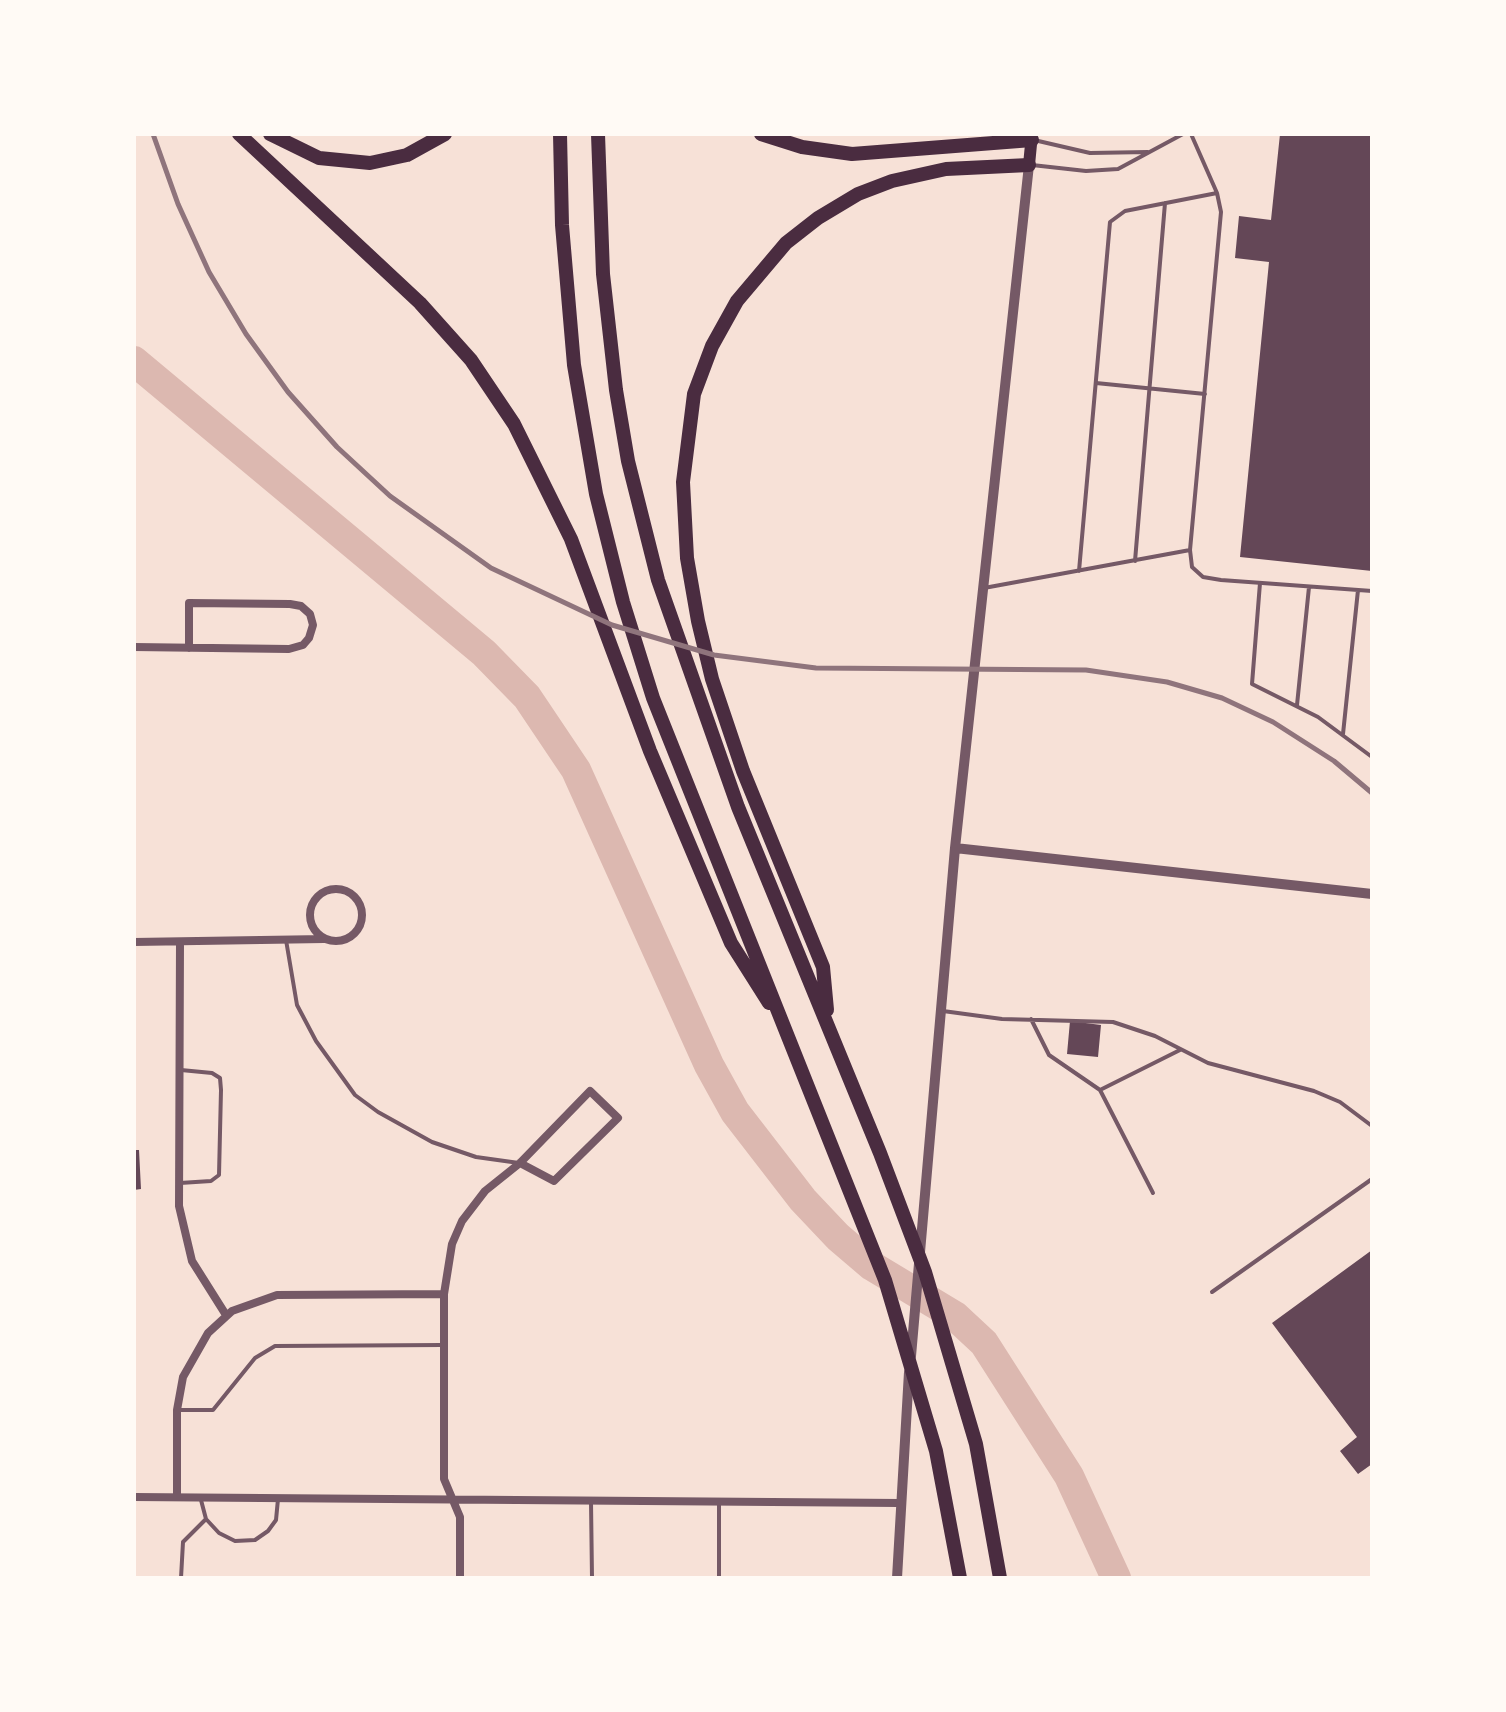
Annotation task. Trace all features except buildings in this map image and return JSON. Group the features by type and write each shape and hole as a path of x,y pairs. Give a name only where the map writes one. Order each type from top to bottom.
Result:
{"highway":[{"path":"239,134 420,303 471,360 521,435 571,539 628,694 731,943 789,1034"},
{"path":"270,134 319,158 370,163 407,155 445,134"},
{"path":"560,134 562,225 574,365 611,559 653,698 885,1280 920,1391 960,1575"},
{"path":"598,134 603,274 616,390 628,461 658,580 700,708 903,1211 956,1371 979,1457 999,1572"},
{"path":"761,134 802,147 852,154 1032,137"},
{"path":"828,1027 823,967 722,710 692,594 683,482 689,418 712,346 752,281 801,230 838,205 874,187 946,169 1029,165"}],"main road":[{"path":"1029,165 1032,137"}],"street":[{"path":"897,1578 899,1503 911,1348 955,848 1029,165"},
{"path":"134,647 189,648 289,649 303,645 313,625 310,614 301,606 290,604 189,603 189,648"},
{"path":"955,848 1372,894"},
{"path":"134,942 344,941 360,928 362,909 349,892 331,889 313,903 310,921 324,939"},
{"path":"180,943 177,1183 186,1246 226,1315"},
{"path":"460,1578 460,1517 444,1479 444,1294 452,1244 462,1221 485,1191 520,1163 590,1091 618,1118 554,1181 520,1163"},
{"path":"177,1497 177,1410 188,1365 208,1333 226,1315 245,1303 277,1295 444,1294"},
{"path":"134,1497 899,1503"}],"lane":[{"path":"1029,165 1110,170 1126,167 1183,134"},
{"path":"1191,134 1217,193 1221,218 1190,550 1192,567 1203,577 1372,591"},
{"path":"1032,137 1090,153 1150,152"},
{"path":"1079,571 1111,219 1125,211 1217,193"},
{"path":"1135,561 1165,203"},
{"path":"1096,383 1205,394"},
{"path":"984,588 1190,550"},
{"path":"1260,583 1252,684 1297,705 1372,757"},
{"path":"1297,705 1309,587"},
{"path":"1343,734 1358,590"},
{"path":"286,940 297,1005 316,1041 355,1095 378,1112 432,1142 476,1157 520,1163"},
{"path":"940,1011 1113,1022 1208,1063 1314,1091 1340,1102 1372,1126"},
{"path":"1031,1019 1049,1055 1100,1090 1153,1193"},
{"path":"1100,1090 1180,1050"},
{"path":"177,1183 211,1181 219,1175 221,1090 220,1078 212,1073 179,1070"},
{"path":"1212,1292 1372,1179"},
{"path":"177,1410 213,1410 255,1358 275,1346 444,1345"},
{"path":"200,1497 206,1519 219,1533 235,1541 255,1540 276,1520 278,1498"},
{"path":"591,1499 592,1578"},
{"path":"719,1501 719,1578"},
{"path":"181,1578 183,1542 206,1519"}],"waterway":[{"path":"134,361 484,653 527,697 576,770 709,1065 735,1112 803,1200 838,1237 872,1266 955,1316 984,1343 1069,1476 1116,1578"}],"railway":[{"path":"153,134 178,204 209,272 246,334 288,392 337,447 390,496 491,568 612,625 714,655 816,668 1086,670 1167,682 1222,698 1273,722 1334,761 1372,793"}]}
